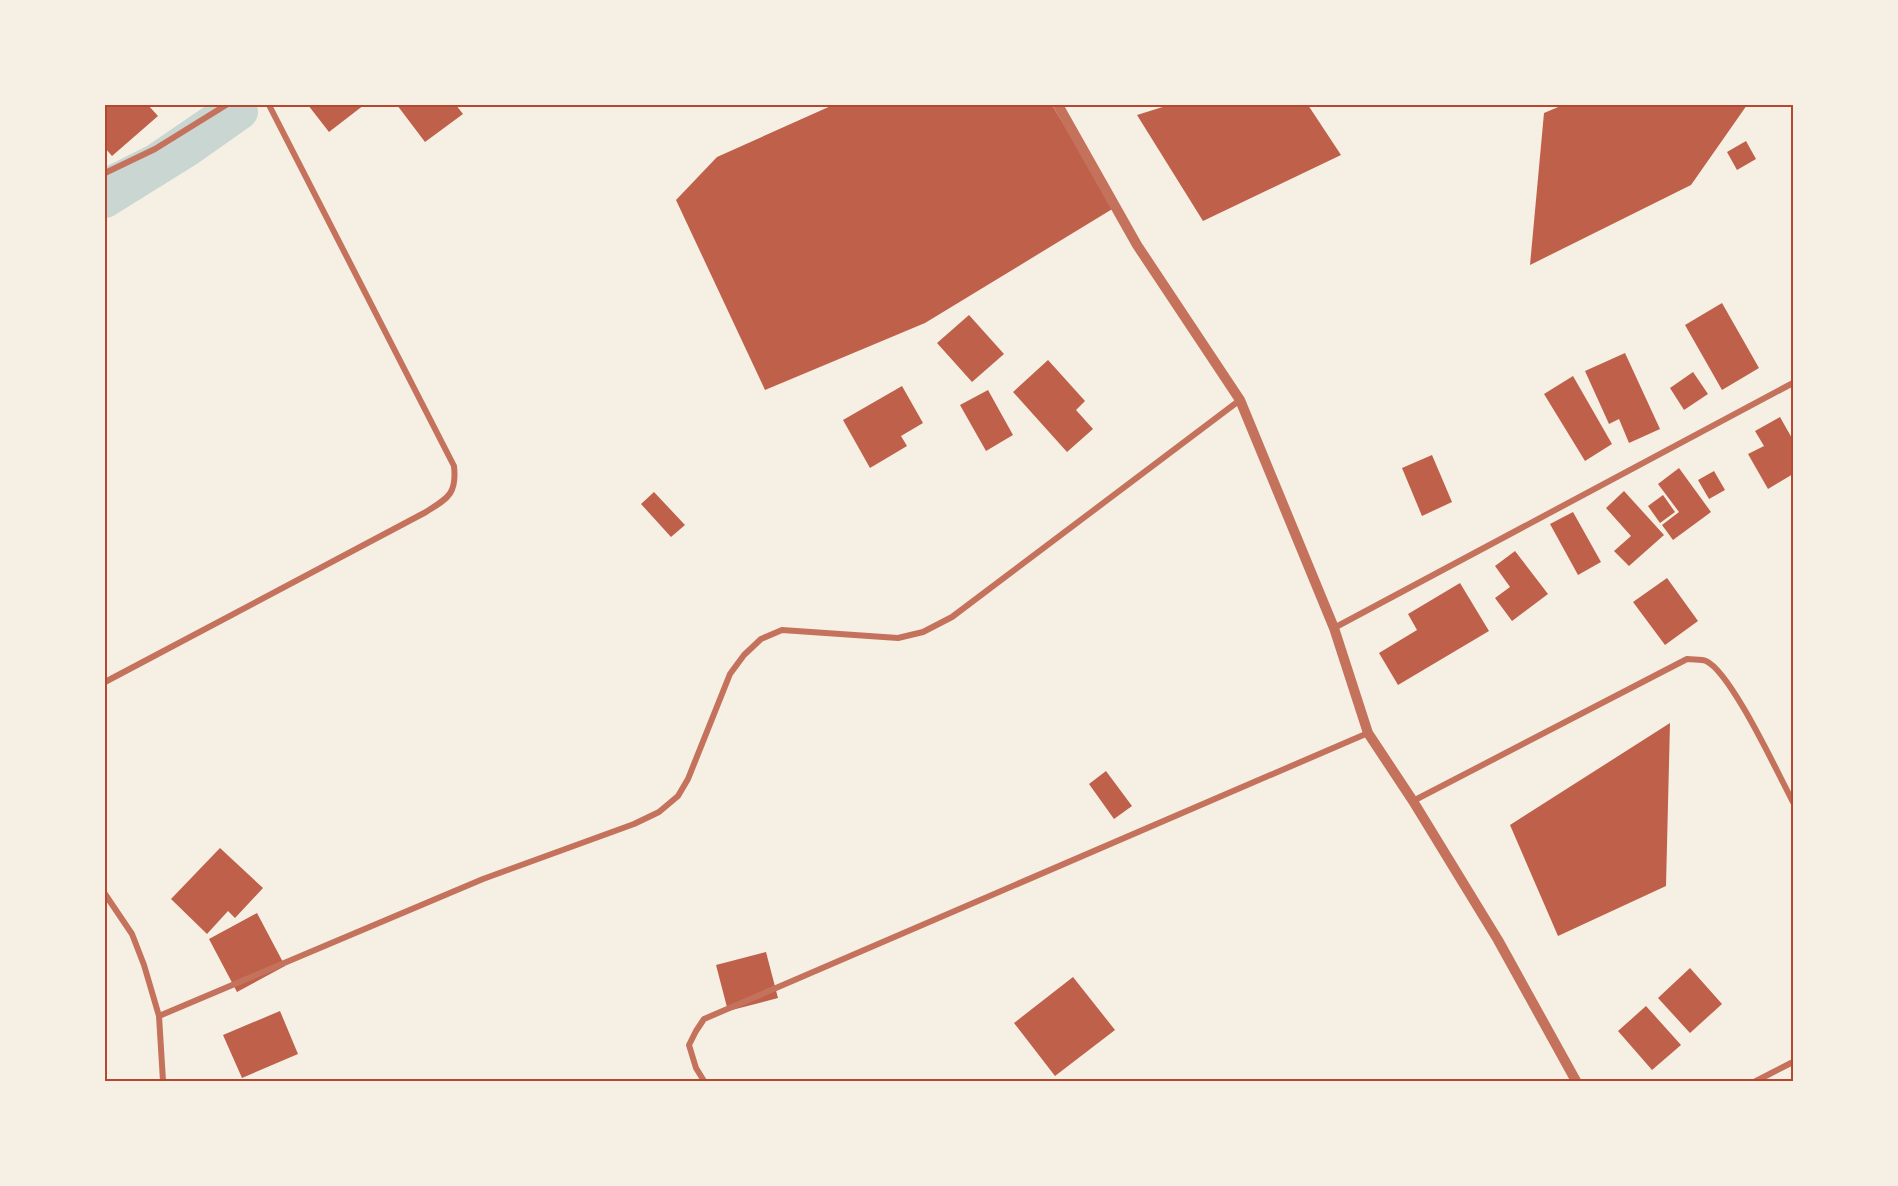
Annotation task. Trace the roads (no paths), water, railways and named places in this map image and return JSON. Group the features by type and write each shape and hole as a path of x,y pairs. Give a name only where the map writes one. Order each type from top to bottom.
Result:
{"street":[{"path":"105,173 155,149 226,105"},
{"path":"105,682 426,512 446,499 456,483 454,466 269,105"},
{"path":"1058,105 1137,244 1240,399 1334,628 1368,734 1413,801 1498,940 1576,1081"},
{"path":"1334,628 1793,383"},
{"path":"159,1016 483,879 634,824 659,812 678,796 688,779 730,674 744,655 761,639 782,630 898,638 923,632 952,617 1240,399"},
{"path":"1413,801 1687,660 1705,660 1720,672 1733,689 1793,802"},
{"path":"704,1081 696,1068 689,1046 704,1019 1368,734"},
{"path":"105,894 132,934 144,965 159,1016 163,1081"},
{"path":"1756,1081 1793,1062"}],"waterway":[{"path":"105,201 187,150 241,112"}]}
